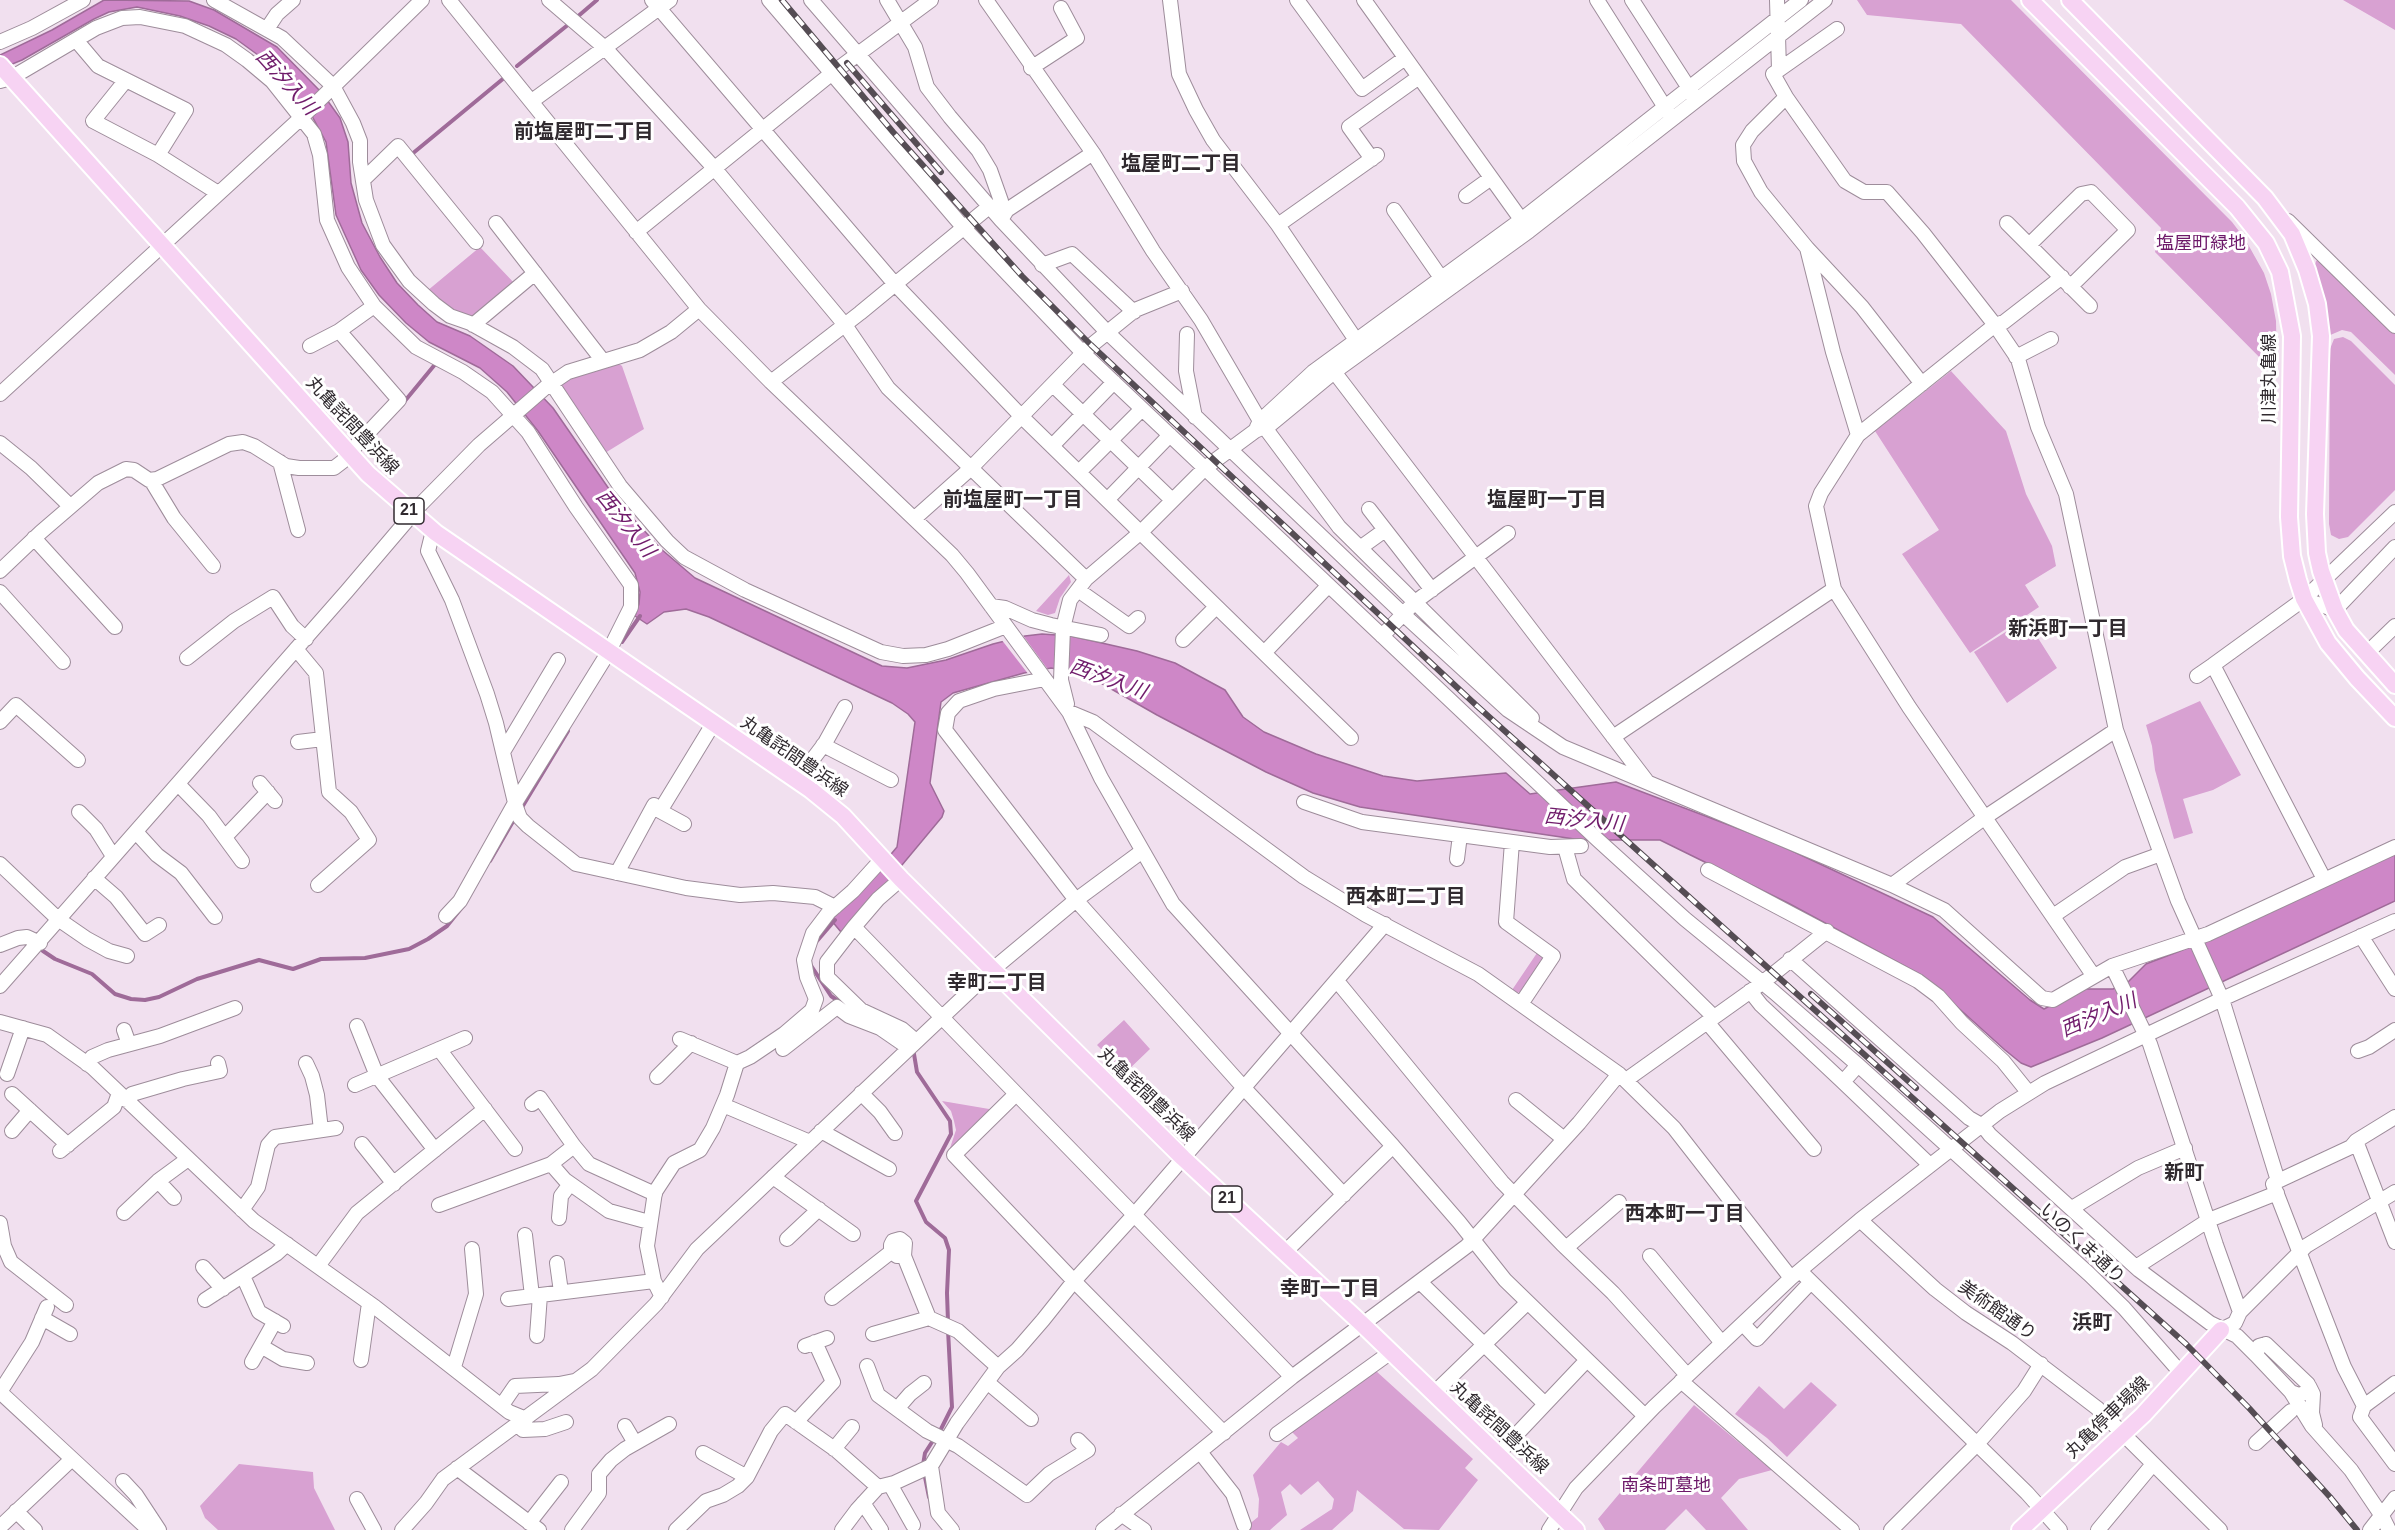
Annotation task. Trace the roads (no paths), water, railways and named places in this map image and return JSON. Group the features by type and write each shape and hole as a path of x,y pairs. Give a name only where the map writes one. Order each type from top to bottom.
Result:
{"main road":[{"name":"川津丸亀線","path":"2030,0 2242,213 2266,243 2280,272 2292,336 2289,517 2292,556 2304,599 2328,643 2395,718"},
{"path":"2070,0 2265,198 2292,234 2307,270 2317,304 2321,336 2315,514 2317,553 2335,610 2346,630 2395,685"},
{"name":"丸亀詫間豊浜線","path":"4,75 368,474 433,531 608,653 797,780 843,816 901,879 1183,1158 1363,1325 1561,1513 1576,1530"},
{"name":"丸亀停車場線","path":"2020,1530 2181,1373 2221,1330"}],"street":[{"path":"0,42 32,28 83,0"},
{"path":"214,0 282,38 331,88 353,123 360,141 360,162 366,200 383,245 409,281 450,316 473,325 513,347 542,369 549,385 620,486 667,542 697,566 881,652 903,656 926,655 1008,629"},
{"path":"267,29 276,14 293,0"},
{"path":"0,394 304,115 422,0"},
{"path":"449,0 699,309 771,382 952,555 1069,711 1101,778 1173,904 1394,1146 1505,1280 1645,1416"},
{"path":"549,0 604,48 715,169 845,325 888,388 970,468 1082,584 1129,626 1138,618"},
{"path":"770,0 963,227 1083,352 1328,586 1756,987 1761,1005 1930,1165"},
{"path":"811,0 1001,220 1107,333 1402,614 1508,710 1563,747 1892,885 1944,910 2042,999 2053,1000 2112,966 2195,938 2395,847"},
{"path":"887,0 915,47 927,87 978,150 990,170 1001,201 1001,220"},
{"path":"636,232 831,74 931,0"},
{"path":"986,0 1031,68 1093,153 1153,251 1182,291 1260,426 1339,526 1563,747"},
{"path":"1170,0 1179,74 1196,110 1213,140 1278,225 1360,345"},
{"path":"1297,0 1362,89 1405,58"},
{"path":"1364,0 1525,225"},
{"path":"1597,0 1672,119"},
{"path":"1632,0 1693,94"},
{"path":"1777,0 1779,70"},
{"path":"1069,711 1062,675 1063,630 1070,600 1082,584 1141,532 1205,468 1260,426 1271,424 1330,367 1672,119 1693,94 1801,0"},
{"path":"1525,225 1664,106 1693,94 1778,36 1825,0"},
{"path":"531,101 604,48 660,3 763,130 894,283 1022,417 1351,738"},
{"path":"1031,68 1077,38 1061,8"},
{"path":"4,75 96,28 122,18 140,17 185,26 226,45 247,60 272,81 304,115 314,134 320,155 327,220 348,267 374,306 416,347 463,372 492,392 528,432 576,507 631,585 631,607 608,653 517,809 483,849 452,900 446,916"},
{"path":"1837,28 1773,74 1786,97 1845,182 1864,192 1887,192 1923,233 1995,325 2016,357 2038,427 2066,494 2116,730 2161,854 2220,994 2277,1187 2300,1252 2344,1367 2364,1406"},
{"path":"76,40 98,66 186,110 158,154"},
{"path":"1278,225 1376,157 1349,127 1419,77"},
{"path":"126,80 93,121 158,154 218,193"},
{"path":"1786,97 1752,131 1743,145 1744,162 1761,192 1807,248 1862,307 1922,384"},
{"path":"363,180 398,146 476,242"},
{"path":"1001,220 1007,210 1093,153"},
{"path":"1466,196 1491,178"},
{"path":"2029,245 2081,194 2091,192 2128,230 2066,282 2004,322 1995,325 1858,435 1821,493 1816,506 1834,589 1909,707 2093,975"},
{"path":"2265,198 2395,326"},
{"path":"771,382 845,325 990,206"},
{"path":"1394,210 1445,284"},
{"path":"496,223 603,361"},
{"path":"2007,223 2090,306"},
{"path":"1807,248 1838,370 1858,435"},
{"path":"1042,265 1072,254 1134,312"},
{"path":"473,325 535,273"},
{"path":"915,518 1022,417 1083,352 1134,312 1182,291"},
{"path":"310,346 339,332 374,306"},
{"path":"0,986 414,515 421,504 479,446 549,385 568,372 640,350 671,332 699,309"},
{"path":"151,480 229,444 243,442 254,446 286,466 334,468 350,454 399,400 339,332"},
{"path":"1187,334 1186,371 1195,417"},
{"path":"2016,357 2050,339"},
{"path":"1330,367 1646,780"},
{"path":"1052,446 1114,382"},
{"path":"1053,385 1172,500"},
{"path":"1079,472 1142,409"},
{"path":"1108,499 1170,435"},
{"path":"0,442 70,506"},
{"path":"280,462 298,530"},
{"path":"0,571 34,538 98,483 126,469 134,470 151,480 176,529 213,566"},
{"path":"1369,509 1432,590"},
{"path":"2197,676 2304,599 2395,512"},
{"path":"1360,548 1385,530"},
{"path":"433,531 428,551 443,579 476,665 496,723 517,809 576,864 686,888 740,895 773,893 815,897 835,907"},
{"path":"1382,636 1415,602 1508,533"},
{"path":"34,538 115,627"},
{"path":"2304,599 2335,610 2395,547"},
{"path":"1264,653 1328,586"},
{"path":"1612,737 1834,589"},
{"path":"0,592 26,628 63,661"},
{"path":"187,658 234,621 273,597 292,626 316,673 329,792 351,812 369,840 318,885"},
{"path":"991,606 1005,608 1063,630 1101,635"},
{"path":"1182,640 1216,607"},
{"path":"2366,654 2395,626"},
{"path":"503,752 558,660"},
{"path":"2213,665 2324,879"},
{"path":"1044,677 994,689 959,701 948,713 945,730 1076,900 1244,1088 1344,1195"},
{"path":"0,722 16,705 48,740 78,760"},
{"path":"797,780 823,745 845,707"},
{"path":"1069,711 1093,722 1304,877 1478,974 1623,1077 1674,1128 1796,1275 1810,1283 1977,1444 2060,1530"},
{"path":"684,824 660,812 713,724"},
{"path":"1892,885 1984,818 2116,730"},
{"path":"298,742 323,739"},
{"path":"823,745 891,780"},
{"path":"178,784 209,816 242,861"},
{"path":"225,837 268,792"},
{"path":"1304,802 1362,822 1550,847 1581,846"},
{"path":"616,873 636,827 654,806"},
{"path":"79,812 96,829 113,856"},
{"path":"136,832 157,855 184,870 215,917"},
{"path":"1457,858 1461,835"},
{"path":"1512,842 1506,922 1553,956 1521,1004"},
{"path":"1565,847 1574,879 1710,1020 1814,1149"},
{"path":"403,1530 443,1479 592,1369 662,1297 697,1249 992,970 1076,900 1142,852"},
{"path":"2053,916 2125,867 2161,854"},
{"path":"662,1297 654,1281 647,1246 655,1194 674,1164 700,1150 722,1106 737,1063 750,1057 783,1034 812,1010 816,999 807,977 804,960 813,933 882,859"},
{"path":"0,864 58,919 94,943 109,951 127,956"},
{"path":"1708,870 1918,981 1938,996 1962,1023 2003,1061 2028,1092"},
{"path":"94,878 116,897 145,934 159,925"},
{"path":"901,879 878,899 827,962 827,977 861,1010 903,1029 912,1045"},
{"path":"1549,1530 1576,1488 1684,1378 1796,1275 1860,1220 2000,1111 2028,1092 2146,1036 2220,994 2395,921"},
{"path":"842,1530 863,1503 884,1486 926,1468 941,1438 998,1367 1017,1350 1074,1281 1134,1215 1385,924"},
{"path":"854,927 1292,1377"},
{"path":"1103,1530 1292,1377 1473,1240 1623,1077 1710,1020 1827,931"},
{"path":"2361,936 2395,989"},
{"path":"0,945 27,937 40,943"},
{"path":"1790,959 1969,1118 1983,1126 1990,1135 2136,1267 2221,1330 2237,1336 2291,1392 2307,1419 2351,1470 2389,1530"},
{"path":"2112,966 2146,1036 2240,1312"},
{"path":"1337,981 1514,1193 1612,1293 1684,1378 1852,1530"},
{"name":"いのくま通り","path":"1756,987 1858,1065 2103,1287 2132,1316 2181,1373"},
{"path":"87,1064 92,1057 129,1044 178,1036 231,1007"},
{"path":"783,1049 837,1007 849,1016 880,1028 912,1045"},
{"path":"0,1022 47,1035 87,1064 242,1210 502,1405 522,1422 523,1430 544,1429 566,1422"},
{"path":"7,1074 23,1028"},
{"path":"124,1030 129,1044"},
{"path":"2358,1051 2369,1047 2395,1030"},
{"path":"357,1036 377,1076 435,1150"},
{"path":"355,1085 465,1038"},
{"path":"656,1077 686,1041 737,1063"},
{"path":"439,1049 515,1149"},
{"path":"306,1062 317,1095 321,1130"},
{"path":"12,1094 30,1110 64,1148 123,1097 189,1073 220,1071 218,1063"},
{"path":"1843,1082 1858,1065"},
{"path":"861,1093 880,1112 895,1132"},
{"path":"1016,1094 954,1155 1224,1433"},
{"path":"532,1104 540,1098 589,1164 655,1194"},
{"path":"1516,1100 1564,1139"},
{"path":"730,1108 810,1142"},
{"path":"318,1266 357,1213 485,1109"},
{"path":"12,1131 30,1110"},
{"path":"2136,1267 2209,1220 2351,1147 2356,1141 2395,1117"},
{"path":"242,1210 258,1187 268,1145 275,1137 336,1128"},
{"path":"821,1131 889,1169"},
{"path":"2356,1141 2395,1242"},
{"path":"362,1144 394,1184"},
{"path":"439,1205 484,1193 524,1168 551,1164 574,1146"},
{"path":"1284,1252 1394,1146"},
{"path":"2072,1208 2138,1168 2185,1148"},
{"path":"124,1213 158,1181 188,1159"},
{"path":"551,1164 570,1184 609,1211 649,1222"},
{"path":"773,1177 854,1234"},
{"path":"158,1181 174,1198"},
{"path":"559,1218 561,1196 570,1184"},
{"path":"2221,1330 2235,1323 2240,1312 2300,1252 2328,1231 2372,1208 2379,1200 2395,1192"},
{"path":"1566,1248 1619,1202"},
{"path":"787,1239 819,1209"},
{"name":"美術館通り","path":"1860,1220 1935,1289 1966,1314 2076,1390 2220,1530"},
{"path":"0,1223 3,1256 66,1305"},
{"path":"525,1235 536,1295 537,1336"},
{"path":"205,1300 276,1254 286,1244"},
{"path":"454,1368 476,1294 471,1249"},
{"path":"832,1298 897,1254 935,1321"},
{"path":"1650,1256 1722,1343"},
{"path":"557,1263 561,1292"},
{"path":"203,1267 223,1289"},
{"path":"243,1276 259,1312 279,1324 261,1346 252,1362"},
{"path":"508,1299 654,1281"},
{"path":"1420,1282 1545,1404"},
{"path":"1743,1324 1757,1339 1810,1283"},
{"path":"361,1360 369,1303"},
{"path":"1434,1393 1527,1303"},
{"path":"70,1334 44,1313 32,1342 0,1392 149,1530"},
{"path":"873,1334 935,1321 956,1330 998,1367"},
{"path":"2221,1330 2246,1333 2269,1344 2309,1386 2313,1394 2314,1423 2321,1434"},
{"path":"796,1422 833,1382 815,1342"},
{"path":"2256,1355 2259,1346 2269,1344"},
{"path":"261,1346 283,1359 307,1363"},
{"path":"1277,1434 1391,1352"},
{"path":"1498,1454 1586,1361"},
{"path":"1891,1530 1977,1444 2024,1391 2041,1364"},
{"path":"867,1365 878,1395 941,1438 958,1446 1027,1495 1049,1474 1088,1450 1078,1440"},
{"path":"502,1405 515,1386 576,1381"},
{"path":"987,1382 1031,1419"},
{"path":"897,1409 924,1383"},
{"path":"2395,1383 2364,1406 2360,1417 2395,1464"},
{"path":"2291,1392 2304,1394 2309,1390 2309,1386"},
{"path":"2256,1443 2291,1411"},
{"path":"675,1530 706,1501 723,1495 747,1477 771,1431 785,1414 884,1486 913,1525"},
{"path":"572,1530 600,1493 600,1474 611,1460 669,1424"},
{"path":"625,1426 635,1443"},
{"path":"834,1449 852,1427"},
{"path":"1200,1452 1233,1494 1244,1525"},
{"path":"703,1453 747,1477"},
{"path":"0,1527 72,1458"},
{"path":"2098,1530 2153,1464"},
{"path":"457,1468 534,1526 561,1482"},
{"path":"926,1468 938,1513 952,1530"},
{"path":"123,1481 136,1495 159,1530"},
{"path":"2370,1530 2395,1498"},
{"path":"357,1499 374,1530"},
{"path":"863,1503 880,1530"},
{"path":"16,1511 35,1530"},
{"path":"1121,1514 1144,1530"},
{"path":"2382,1516 2395,1523"}],"water":[{"name":"西汐入川","path":"104,0 189,1 214,10 277,47 322,93 340,118 348,142 351,183 362,223 397,283 418,305 437,322 470,336 513,366 553,408 618,502 661,549 695,578 882,666 907,668 946,660 1025,636 1042,634 1071,636 1137,651 1175,663 1225,690 1243,717 1264,732 1316,754 1383,776 1417,781 1506,773 1530,794 1616,782 1771,841 1933,917 2030,1000 2044,1009 2082,989 2113,989 2128,982 2146,964 2180,951 2395,854 2395,901 2102,1038 2031,1067 2021,1063 2005,1050 1923,976 1788,903 1660,840 1581,840 1360,807 1313,793 1266,772 1085,674 1051,668 1024,673 953,693 941,702 930,783 944,811 942,817 882,889 841,932 831,920 866,884 897,847 915,722 892,703 709,617 686,609 664,612 647,624 635,616 640,592 635,573 538,431 507,392 480,368 429,342 406,323 379,295 361,270 336,215 326,142 312,116 258,55 236,39 180,16 137,7 109,12 22,60 0,69 0,55 52,30"}],"waterway":[{"path":"576,18 597,0"},
{"path":"517,66 569,24"},
{"path":"412,154 504,78"},
{"path":"404,402 437,362"},
{"path":"622,642 640,616"},
{"path":"521,809 568,731"},
{"path":"490,861 515,818"},
{"path":"43,951 55,959 92,974 115,994 145,1000 159,997 197,979 259,960 293,969 321,959 365,958 409,949 447,926 463,906"},
{"path":"817,941 835,920"},
{"path":"810,964 831,996 841,1003"},
{"path":"913,1048 917,1072 950,1121 951,1134 916,1201 926,1222 945,1238 949,1250 948,1322"},
{"path":"939,1433 952,1407 948,1330"},
{"path":"923,1465 925,1453 934,1439"},
{"path":"924,1472 929,1497"}],"railway":[{"path":"782,0 893,132 1022,276 1091,345 1477,706 2186,1344 2249,1408 2357,1530"},
{"path":"847,63 941,172"},
{"path":"1811,994 1916,1088"}],"district":[{"name":"前塩屋町二丁目","path":"584,132"},
{"name":"塩屋町二丁目","path":"1181,164"},
{"name":"前塩屋町一丁目","path":"1013,500"},
{"name":"塩屋町一丁目","path":"1547,500"},
{"name":"新浜町一丁目","path":"2068,629"},
{"name":"西本町二丁目","path":"1406,897"},
{"name":"幸町二丁目","path":"997,983"},
{"name":"新町","path":"2184,1173"},
{"name":"西本町一丁目","path":"1685,1214"},
{"name":"幸町一丁目","path":"1330,1289"},
{"name":"浜町","path":"2092,1323"}],"park label":[{"name":"塩屋町緑地","path":"2201,244"},
{"name":"南条町墓地","path":"1666,1486"}]}
